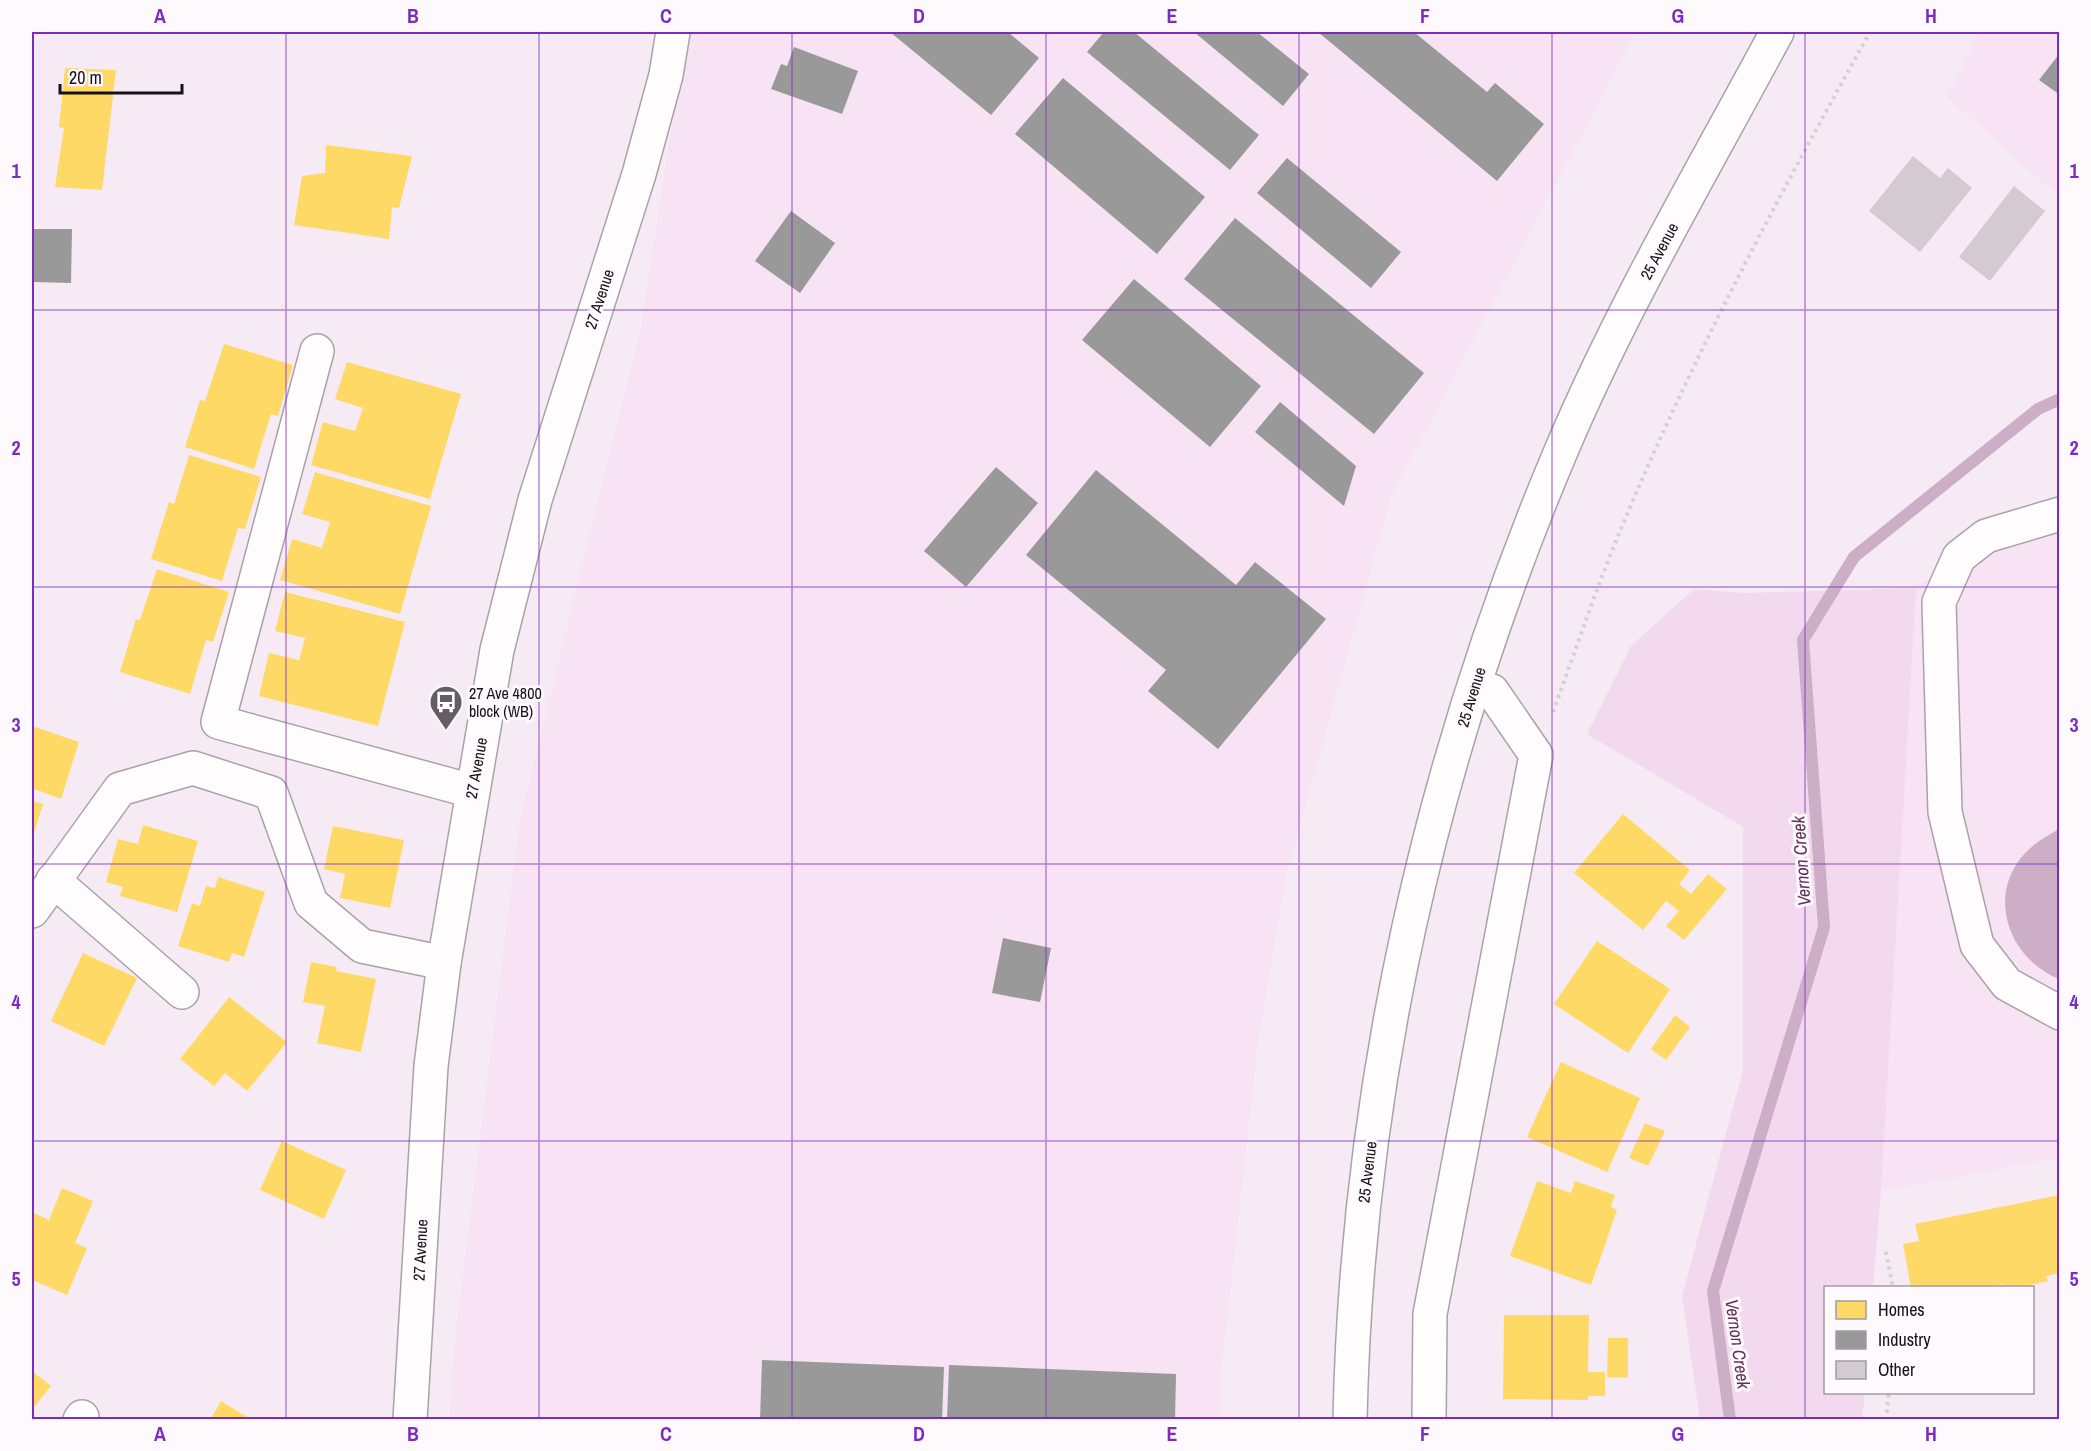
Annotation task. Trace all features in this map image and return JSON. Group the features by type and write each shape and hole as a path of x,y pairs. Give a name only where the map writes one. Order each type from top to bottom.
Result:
{"street":[{"name":"27 Avenue","path":"410,1419 431,1066 444,963 497,650 535,500 639,174 666,75 673,32"},
{"name":"25 Avenue","path":"1350,1419 1357,1275 1367,1163 1384,1048 1405,941 1432,826 1474,684 1520,551 1561,450 1597,370 1777,32"},
{"path":"317,351 218,722 472,791"},
{"path":"2060,514 1986,536 1959,557 1939,602 1946,812 1977,945 2007,984 2060,1013"},
{"name":"25 Avenue","path":"1492,691 1536,755 1535,760"},
{"path":"1429,1419 1430,1314 1535,760"},
{"path":"32,911 120,789 193,768 271,793 311,903 362,946 444,963"},
{"path":"53,880 182,992"}],"path":[{"path":"1535,760 1616,542 1686,381 1793,170 1870,32"},
{"path":"1886,1252 1893,1286"},
{"path":"1886,1419 1889,1394"}],"shaded area":[{"path":"686,32 1636,32 1392,494 1286,876 1258,1043 1221,1373 1221,1419 449,1420 455,1339 520,819 641,327"},
{"path":"1979,32 2059,32 2059,197 1947,97"},
{"path":"2059,518 2059,1158 1881,1191 1915,586"},
{"path":"1916,588 1881,1191 1873,1286 1824,1286 1824,1394 1865,1394 1862,1419 1700,1419 1682,1296 1743,1070 1743,827 1587,734 1631,646 1694,589 1744,593"},
{"path":"2059,830 2059,979 2043,971 2018,945 2010,930 2005,896 2009,879 2018,862 2026,852"}],"building: Homes":[{"path":"65,68 116,70 102,190 55,187 64,128 59,127"},
{"path":"326,145 412,156 399,208 392,207 389,239 294,225 302,176 325,173"},
{"path":"224,344 293,365 278,416 271,414 254,469 185,447 200,400 205,401"},
{"path":"347,362 461,394 430,499 311,465 323,422 355,431 363,408 335,399"},
{"path":"189,455 261,477 245,529 238,528 222,581 151,559 169,502 174,504"},
{"path":"315,472 431,506 400,614 280,580 292,539 322,548 330,522 302,514"},
{"path":"157,569 229,592 213,642 206,640 190,694 120,672 136,619 140,620"},
{"path":"285,592 405,622 378,726 259,696 269,653 299,660 305,638 275,631"},
{"path":"32,726 79,742 61,799 32,788"},
{"path":"32,801 43,804 32,839"},
{"path":"1623,814 1690,870 1679,884 1691,894 1708,874 1727,889 1684,940 1666,926 1679,911 1666,901 1643,930 1574,873"},
{"path":"143,825 198,841 177,912 120,896 123,887 106,882 118,839 138,844"},
{"path":"333,826 404,840 390,908 340,898 345,874 324,869"},
{"path":"218,877 265,892 244,957 232,953 229,962 178,946 192,903 200,906 206,886 215,888"},
{"path":"1597,941 1670,989 1628,1053 1554,1004"},
{"path":"83,953 137,978 104,1046 51,1021"},
{"path":"311,962 337,967 336,971 376,979 361,1052 317,1043 325,1006 303,1002"},
{"path":"229,997 287,1042 247,1091 225,1073 214,1086 180,1059"},
{"path":"1675,1015 1690,1027 1666,1060 1651,1049"},
{"path":"1561,1062 1640,1098 1607,1172 1527,1137"},
{"path":"1645,1123 1665,1131 1648,1166 1629,1158"},
{"path":"282,1141 346,1170 324,1219 260,1190"},
{"path":"1537,1181 1571,1193 1575,1181 1615,1195 1611,1207 1617,1210 1591,1285 1510,1256"},
{"path":"62,1188 93,1201 75,1243 87,1248 67,1295 32,1280 32,1212 49,1220"},
{"path":"2060,1195 2060,1273 2046,1276 2048,1281 2025,1286 2004,1286 2004,1284 1911,1286 1903,1244 1919,1241 1915,1224"},
{"path":"1504,1315 1589,1315 1588,1372 1605,1372 1605,1396 1588,1396 1588,1400 1503,1399"},
{"path":"1608,1338 1628,1338 1628,1378 1607,1377"},
{"path":"32,1371 51,1386 32,1410"},
{"path":"221,1401 252,1420 210,1420"}],"building: Industry":[{"path":"890,32 1008,32 1039,58 991,115"},
{"path":"1104,32 1134,32 1259,135 1230,170 1087,52"},
{"path":"1194,32 1257,32 1309,74 1283,106"},
{"path":"1318,32 1414,32 1487,92 1495,83 1544,124 1497,181"},
{"path":"794,47 858,71 842,114 771,89 781,64 787,66"},
{"path":"2060,53 2060,95 2039,80"},
{"path":"1063,78 1205,197 1157,254 1015,134"},
{"path":"1287,158 1401,252 1371,288 1257,193"},
{"path":"791,211 835,243 800,293 755,261"},
{"path":"1235,218 1424,373 1374,434 1184,279"},
{"path":"32,229 72,229 71,283 32,282"},
{"path":"1134,279 1261,386 1210,447 1082,340"},
{"path":"1280,402 1356,466 1344,506 1255,432"},
{"path":"996,467 1038,503 966,587 924,551"},
{"path":"1096,470 1236,585 1255,562 1326,619 1218,749 1148,691 1166,670 1026,555"},
{"path":"1003,938 1051,948 1040,1002 992,993"},
{"path":"762,1360 944,1367 942,1420 760,1420"},
{"path":"949,1365 1176,1374 1175,1420 947,1420"}],"building: Other":[{"path":"1913,156 1940,178 1948,168 1972,188 1920,252 1869,211"},
{"path":"2014,186 2045,211 1990,281 1959,257"}],"waterway":[{"name":"Vernon Creek","path":"1730,1420 1713,1291 1824,927 1803,640 1854,557 2038,409 2060,399"}],"place":[{"name":"27 Ave 4800 block (WB)","path":"446,731"}]}
